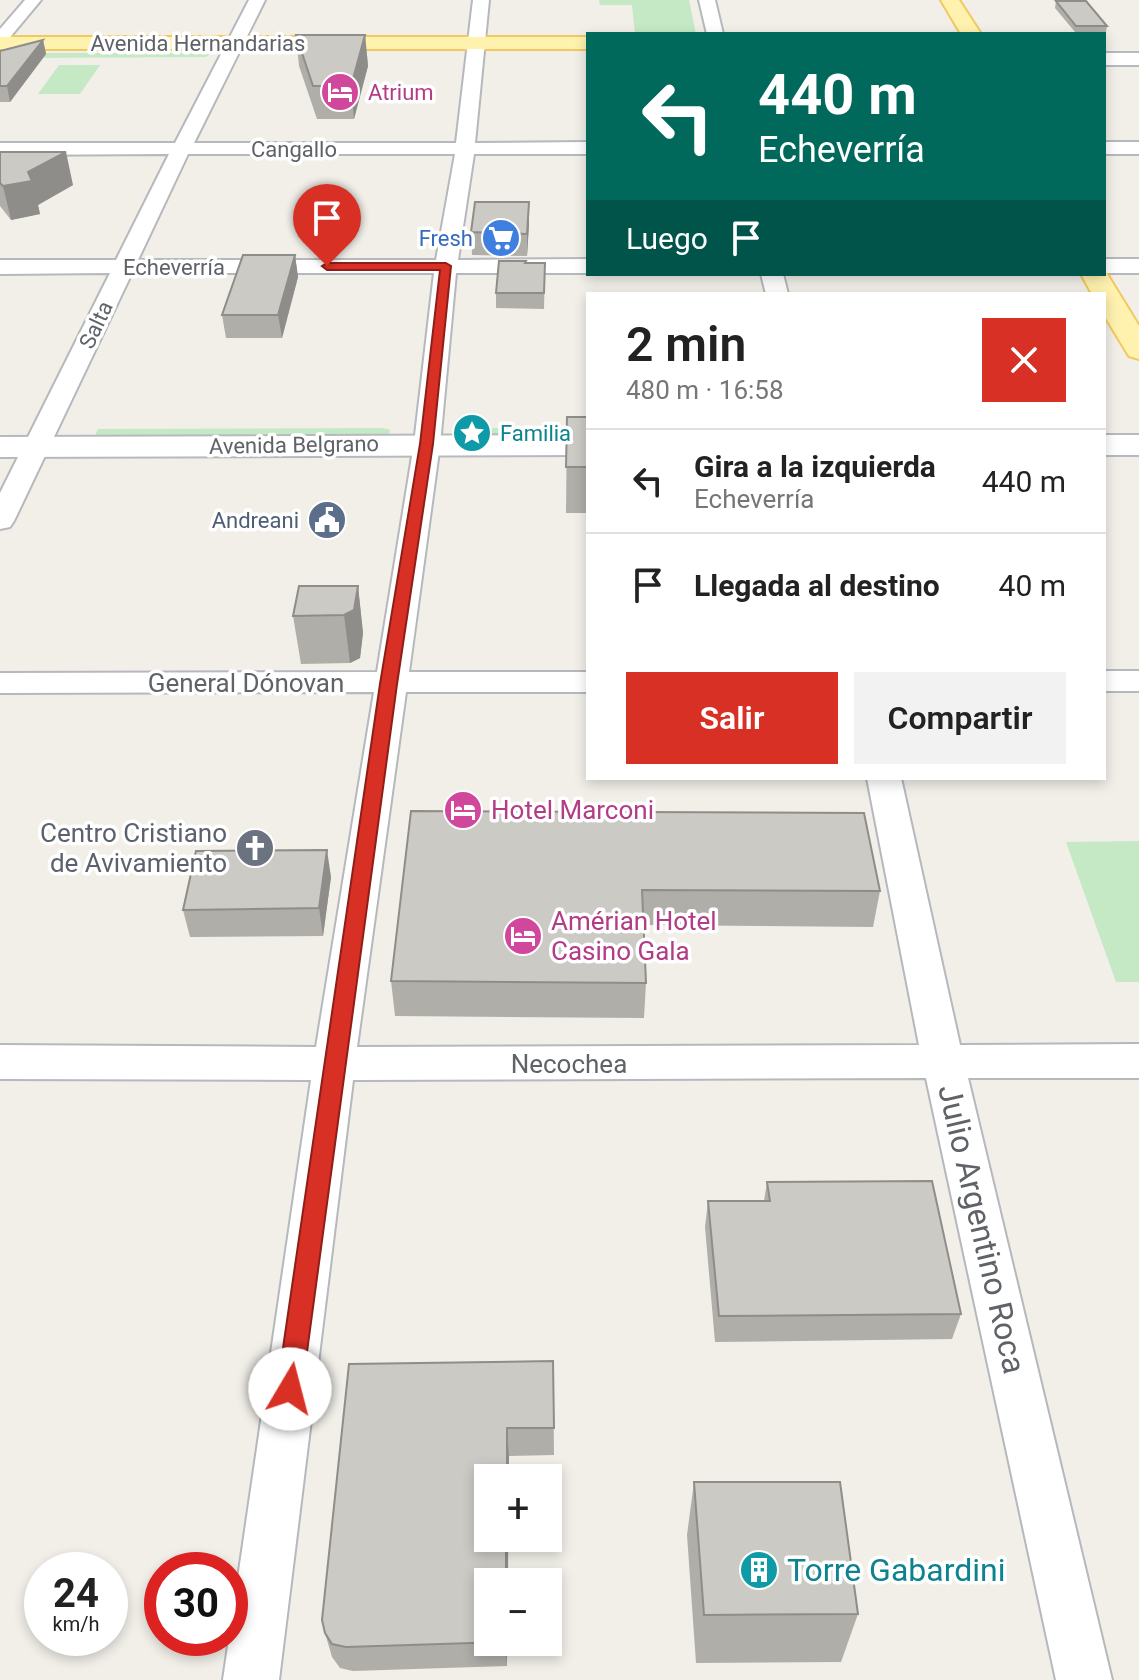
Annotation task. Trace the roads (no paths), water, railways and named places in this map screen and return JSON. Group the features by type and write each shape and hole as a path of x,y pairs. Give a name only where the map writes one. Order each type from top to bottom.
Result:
{"main road":[{"path":"930,0 950,32"},
{"path":"950,0 970,32"},
{"name":"Avenida Hernandarias","path":"0,41 230,51"},
{"path":"1106,43 1139,42"},
{"name":"Avenida Hernandarias","path":"474,51 586,43"},
{"name":"Avenida Hernandarias","path":"0,60 230,51"},
{"name":"Avenida Hernandarias","path":"474,51 586,59"},
{"name":"Avenida Hernandarias","path":"0,52 586,51"},
{"path":"1106,59 1139,59"},
{"path":"1112,263 1139,299"},
{"path":"1112,263 1139,350"},
{"name":"Avenida Belgrano","path":"0,423 45,435"},
{"name":"Avenida Belgrano","path":"0,447 45,435 428,433 586,423"},
{"path":"1106,423 1139,423"},
{"name":"Avenida Belgrano","path":"428,433 586,445"},
{"path":"1106,445 1139,445"}],"street":[{"path":"0,41 33,0"},
{"name":"Salta","path":"0,521 45,435 122,267 257,0"},
{"path":"251,1680 388,684 428,433 446,266 465,148 481,0"},
{"path":"707,0 715,32"},
{"name":"Cangallo","path":"0,149 586,148"},
{"path":"1106,148 1139,148"},
{"name":"Echeverría","path":"0,267 586,266"},
{"path":"1106,681 1139,681"},
{"name":"General Dónovan","path":"0,683 586,682"},
{"name":"Julio Argentino Roca","path":"884,780 943,1063 956,1109 1084,1680"},
{"name":"Necochea","path":"0,1062 336,1065 1139,1061"}],"place":[{"name":"Atrium","path":"340,92"},
{"name":"Fresh","path":"501,238"},
{"name":"Familia","path":"472,433"},
{"name":"Andreani","path":"327,520"},
{"name":"Hotel Marconi","path":"463,810"},
{"name":"Centro Cristiano de Avivamiento","path":"255,848"},
{"name":"Amérian Hotel Casino Gala","path":"523,936"},
{"name":"Torre Gabardini","path":"759,1570"}]}
